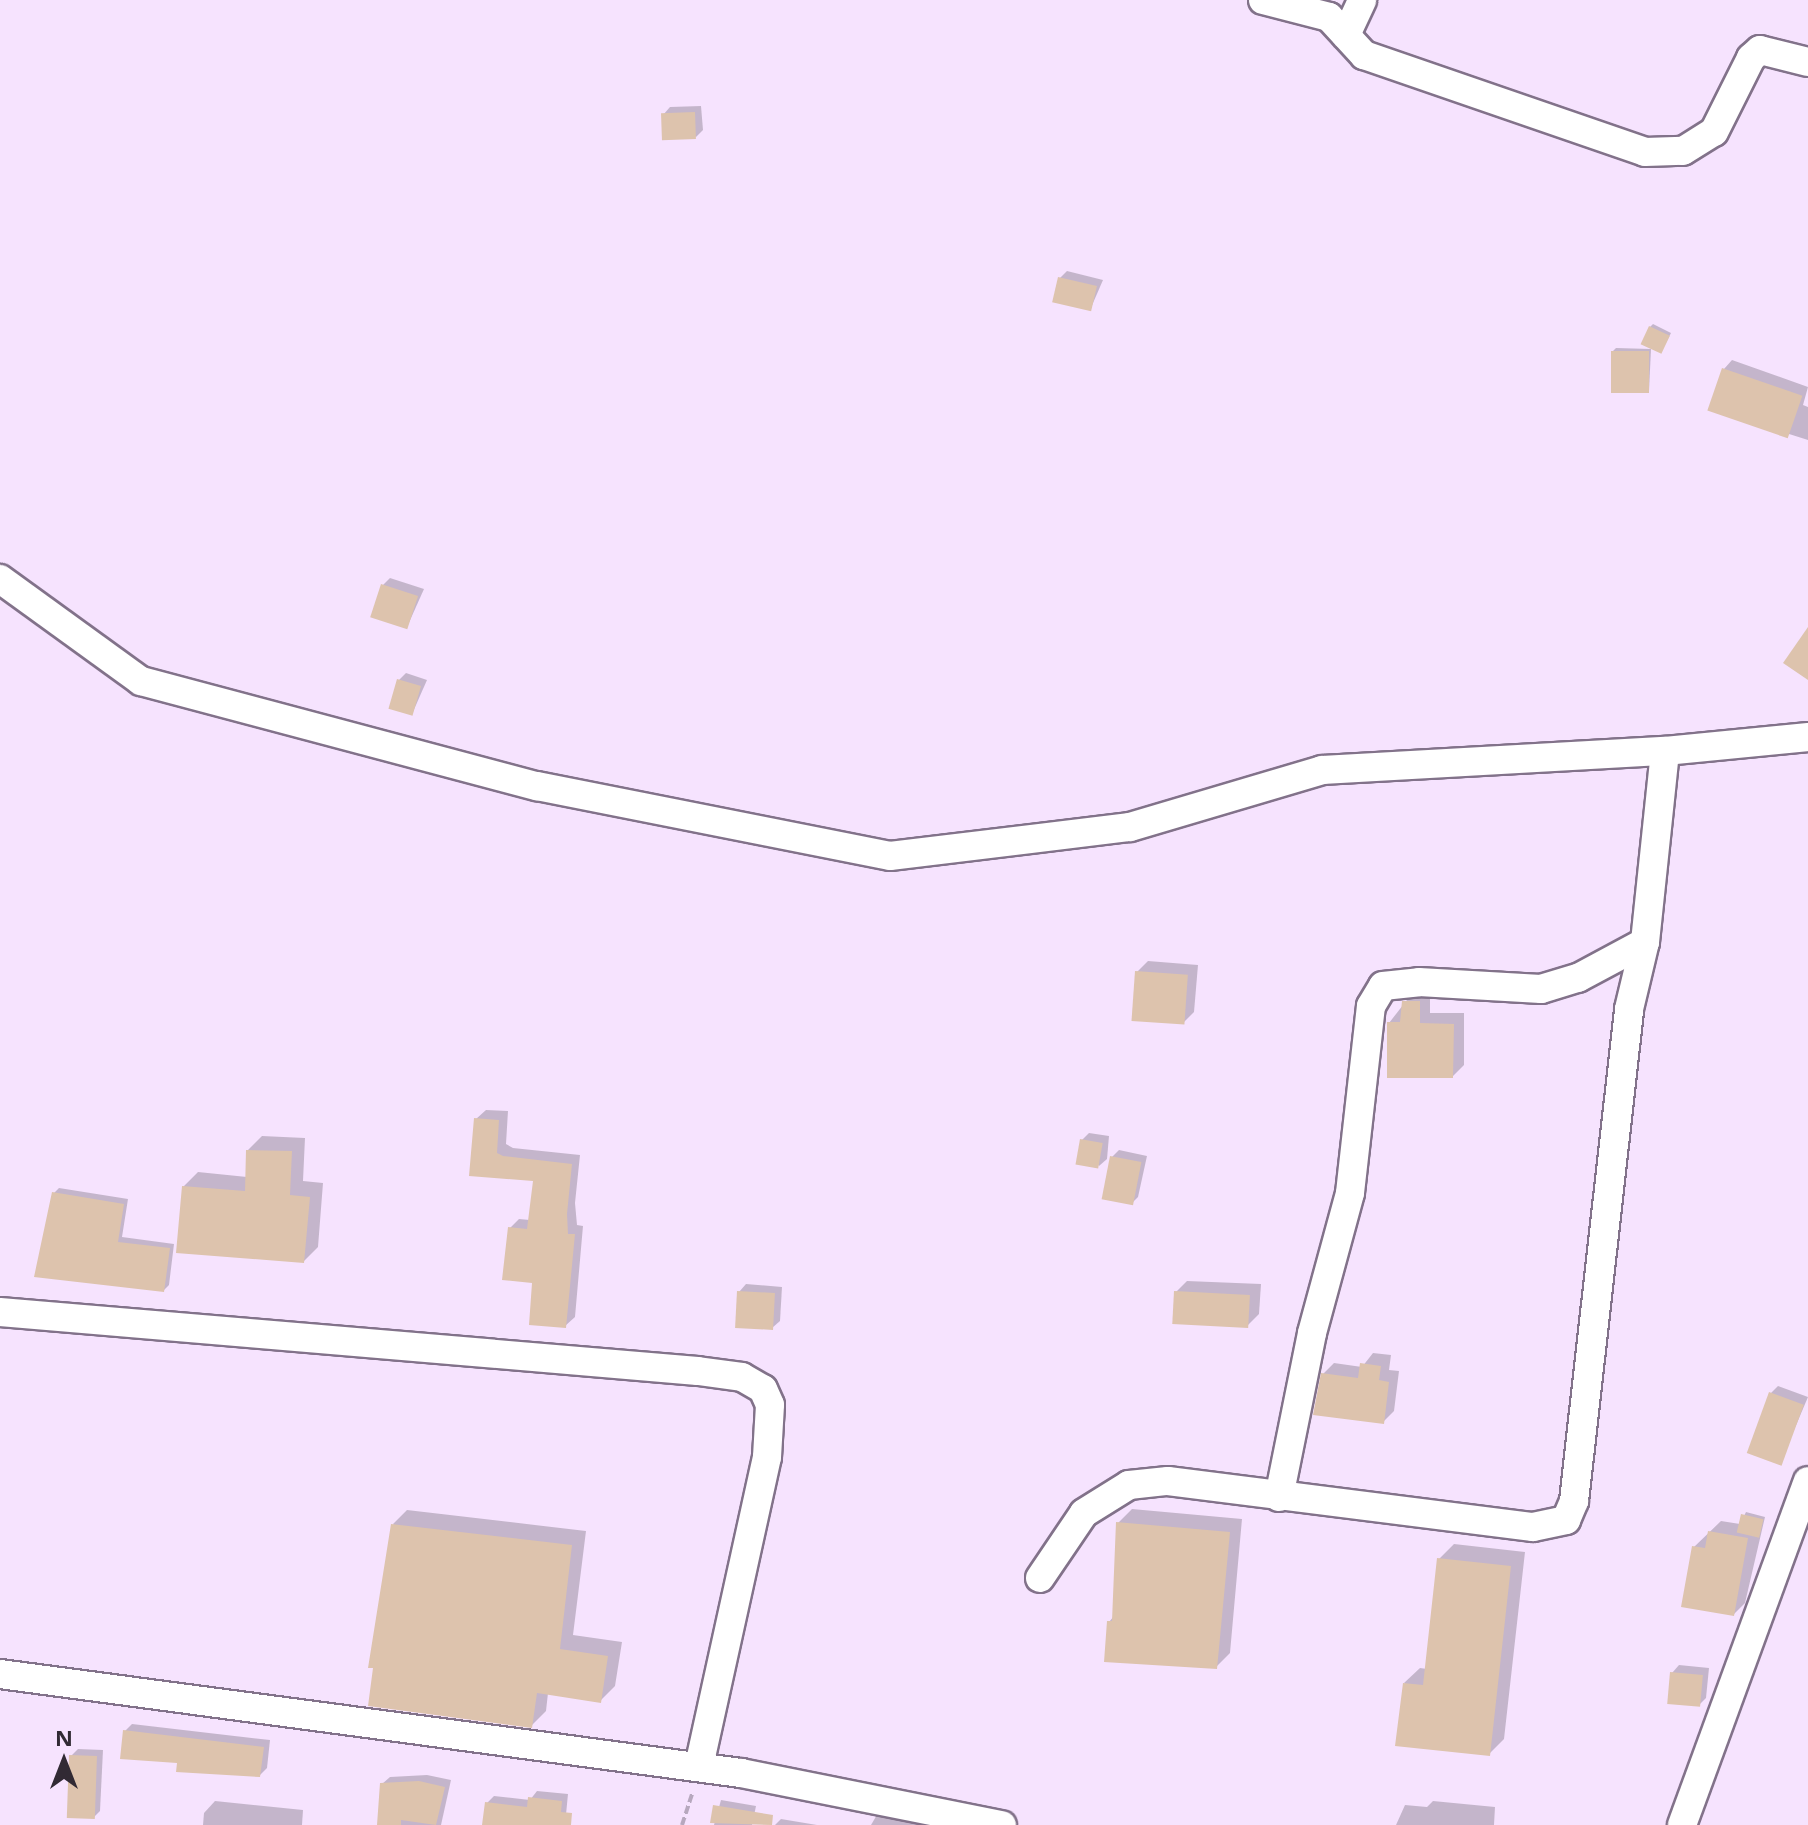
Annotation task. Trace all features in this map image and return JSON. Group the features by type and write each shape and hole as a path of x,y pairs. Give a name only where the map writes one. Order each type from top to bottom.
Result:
{"street":[{"path":"1263,0 1329,17 1364,55 1645,152 1683,151 1714,132 1751,58 1760,50 1808,62"},
{"path":"1346,35 1362,0"},
{"path":"0,579 141,681 537,786 890,856 1130,827 1322,770 1665,751 1808,737"},
{"path":"1040,1578 1084,1513 1129,1485 1168,1481 1533,1527 1566,1520 1574,1501 1629,1009 1645,942 1665,751"},
{"path":"1279,1497 1312,1333 1350,1193 1371,1006 1383,986 1419,982 1541,989 1578,978 1645,942"},
{"path":"0,1312 698,1371 742,1377 763,1389 770,1405 767,1457 699,1767"},
{"path":"1682,1825 1808,1481"},
{"path":"0,1674 699,1767 1002,1825"}],"path":[{"path":"682,1825 699,1767"}],"building":[{"path":"695,112 696,139 662,140 661,113"},
{"path":"1058,277 1097,286 1091,311 1052,302"},
{"path":"1649,326 1670,336 1661,354 1641,344"},
{"path":"1611,351 1649,351 1649,393 1611,393"},
{"path":"1722,368 1802,396 1788,438 1707,411"},
{"path":"381,584 418,596 407,629 370,617"},
{"path":"1808,627 1808,680 1783,663"},
{"path":"397,679 421,686 412,716 388,709"},
{"path":"1135,971 1188,975 1184,1025 1132,1021"},
{"path":"1402,1001 1420,1001 1420,1023 1454,1024 1453,1078 1387,1078 1387,1022 1400,1022"},
{"path":"474,1118 499,1120 497,1153 503,1156 572,1164 567,1214 568,1234 575,1234 566,1328 529,1325 532,1283 502,1280 508,1227 527,1229 533,1181 469,1176"},
{"path":"1080,1139 1103,1143 1098,1169 1075,1165"},
{"path":"246,1150 292,1151 290,1195 310,1197 304,1263 176,1253 182,1186 245,1191"},
{"path":"1110,1156 1141,1162 1133,1205 1102,1199"},
{"path":"52,1192 124,1204 118,1242 170,1248 164,1292 34,1277"},
{"path":"737,1291 775,1293 773,1330 735,1328"},
{"path":"1174,1291 1250,1295 1248,1328 1172,1324"},
{"path":"1360,1363 1381,1366 1379,1380 1389,1382 1384,1424 1313,1415 1321,1373 1358,1378"},
{"path":"1769,1392 1804,1405 1782,1466 1747,1453"},
{"path":"1741,1514 1763,1519 1759,1538 1737,1533"},
{"path":"1116,1522 1230,1532 1217,1669 1104,1662 1107,1621 1112,1621"},
{"path":"391,1524 572,1545 560,1649 608,1656 601,1703 537,1693 532,1728 368,1706 373,1668 368,1668"},
{"path":"1708,1531 1748,1538 1734,1616 1681,1607 1692,1546 1705,1548"},
{"path":"1437,1558 1511,1566 1490,1756 1395,1746 1403,1683 1423,1685"},
{"path":"1670,1672 1703,1675 1700,1707 1667,1704"},
{"path":"123,1730 264,1747 260,1777 176,1772 177,1763 120,1759"},
{"path":"69,1755 97,1756 95,1819 67,1818"},
{"path":"419,1781 445,1787 436,1825 401,1820 401,1825 377,1825 380,1783"},
{"path":"528,1797 562,1801 561,1812 572,1813 571,1825 482,1825 485,1802 527,1807"},
{"path":"713,1805 773,1815 772,1825 710,1823"}]}
